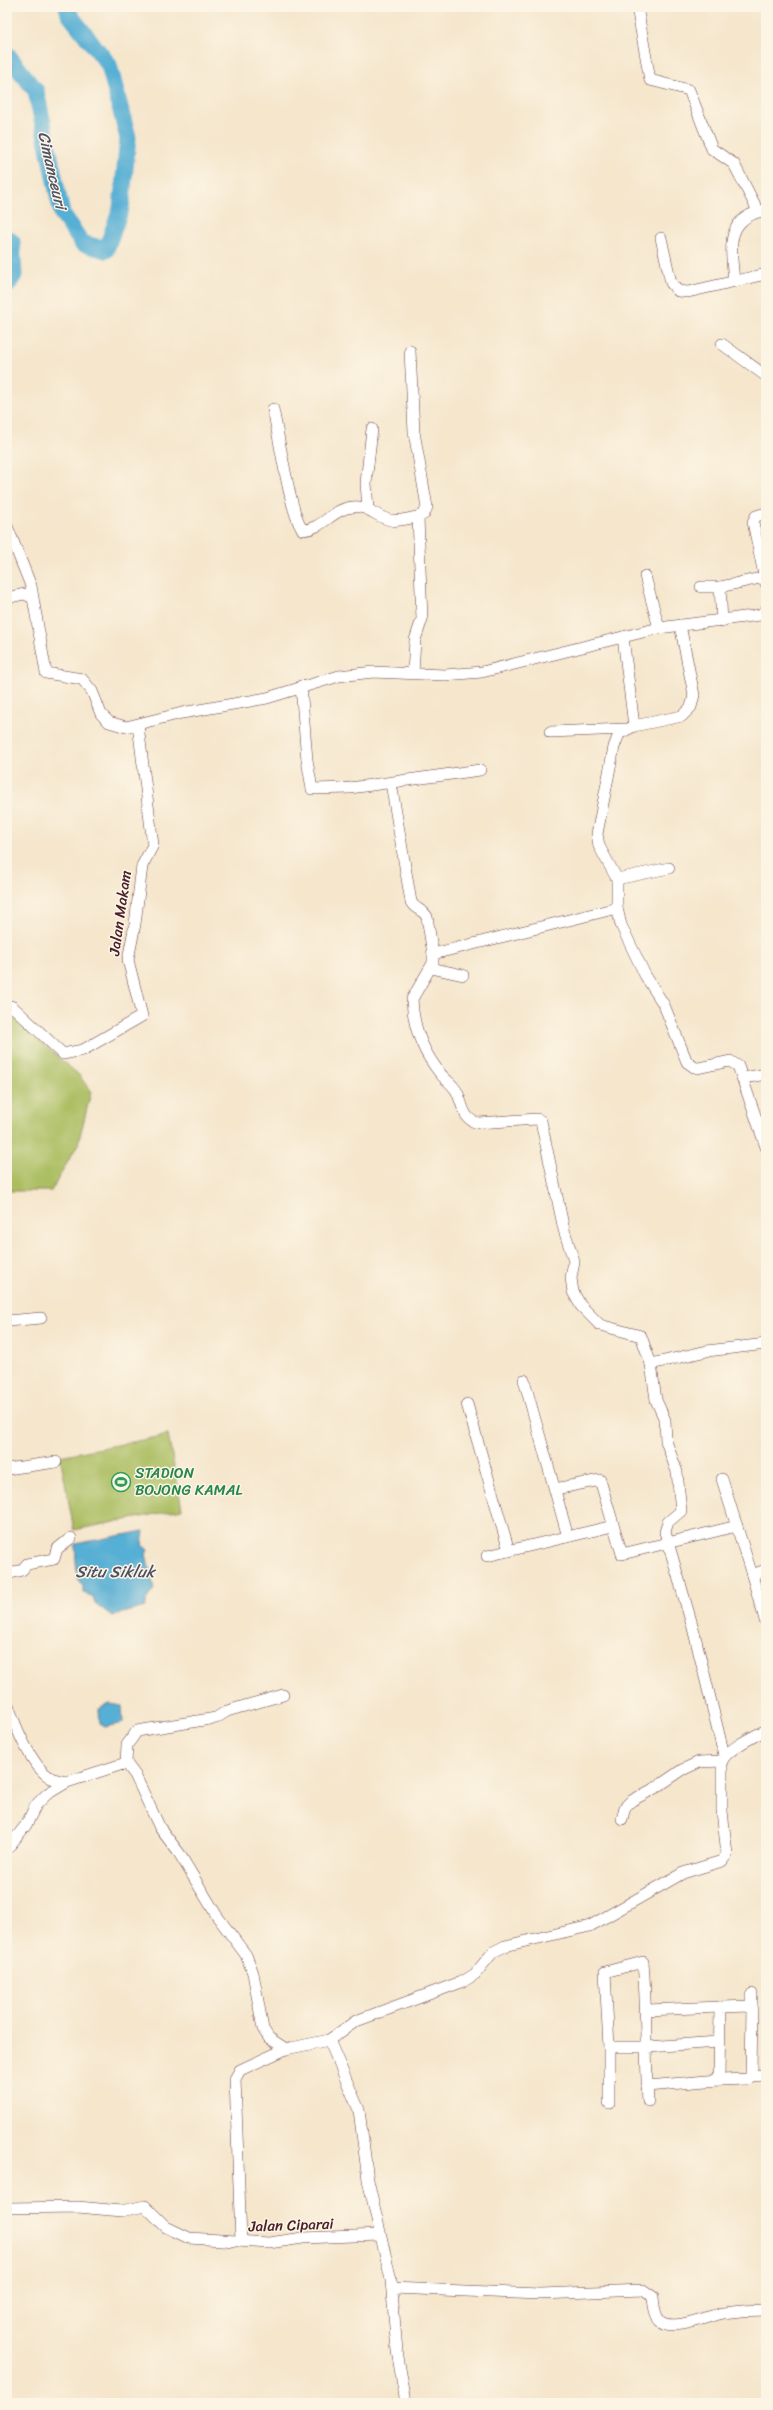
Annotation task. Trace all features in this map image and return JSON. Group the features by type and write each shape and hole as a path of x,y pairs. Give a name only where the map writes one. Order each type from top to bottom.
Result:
{"street":[{"path":"637,7 650,80 689,90 712,149 734,164 762,211 738,223 734,232 731,248 734,281"},
{"path":"661,238 671,283 678,291 688,292 766,274"},
{"path":"722,344 766,376"},
{"path":"273,409 292,507 299,526 303,530 318,526 342,509 353,507 368,509 389,520 418,517 424,514 427,507 414,432 410,351"},
{"path":"368,509 366,483 372,429"},
{"path":"701,587 720,587 765,580 753,522 756,516 766,513"},
{"path":"413,673 415,640 422,618 418,517"},
{"path":"7,526 26,571 46,673 82,679 92,691 101,714 109,722 126,727 176,714 267,698 301,686 339,676 373,672 445,675 482,672 659,628 760,615 766,610"},
{"path":"645,576 659,628"},
{"path":"720,587 722,621"},
{"path":"7,598 24,594 31,596"},
{"path":"550,732 629,728 682,716 691,707 694,695 680,625"},
{"path":"623,637 629,728"},
{"path":"301,686 307,760 312,789 316,791 391,783 480,770"},
{"name":"Jalan Makam","path":"7,1005 13,1007 63,1054 83,1050 142,1016 128,960 135,924 142,866 153,845 138,725"},
{"path":"629,728 616,740 597,826 599,846 617,879 617,908 621,925 645,975 658,992 687,1062 694,1068 730,1061 738,1066 766,1147"},
{"path":"242,2241 235,2078 240,2070 286,2049 330,2040 356,2022 464,1981 475,1974 499,1949 590,1926 683,1873 724,1859 726,1851 722,1811 723,1758 695,1635 668,1543 665,1526 681,1511 681,1499 675,1466 666,1441 665,1420 654,1390 651,1364 641,1336 600,1324 581,1306 573,1292 572,1278 574,1261 564,1230 542,1121 537,1119 478,1123 472,1122 466,1116 456,1091 430,1060 418,1031 412,999 431,968 434,954 427,917 424,912 414,906 410,898 391,783"},
{"path":"617,879 669,868"},
{"path":"434,954 617,908"},
{"path":"431,968 463,975"},
{"path":"743,1078 766,1074"},
{"path":"7,1321 41,1318"},
{"path":"651,1364 707,1351 766,1344"},
{"path":"524,1380 568,1537"},
{"path":"468,1404 509,1551"},
{"path":"7,1469 56,1462"},
{"path":"722,1479 766,1620"},
{"path":"554,1489 600,1480 622,1554 737,1526"},
{"path":"487,1556 613,1526"},
{"path":"7,1574 22,1570 27,1564 54,1558 57,1549 71,1538"},
{"path":"752,1575 766,1570"},
{"path":"283,1694 227,1711 216,1718 136,1731 127,1745 126,1763 135,1775 160,1828 179,1852 216,1916 246,1955 254,1973 262,2029 269,2038 286,2049"},
{"path":"7,1702 17,1730 39,1767 52,1778 67,1782"},
{"path":"622,1819 625,1807 630,1800 657,1787 682,1770 699,1762 723,1758 766,1730"},
{"path":"7,1849 23,1829 40,1800 67,1782 126,1763"},
{"path":"609,2104 609,2047 605,1972 643,1962 647,2010 648,2101"},
{"path":"751,2076 752,1994"},
{"path":"647,2010 752,2006"},
{"path":"719,2080 718,2042 720,2007"},
{"path":"330,2040 359,2110 365,2163 392,2288 396,2344 406,2403"},
{"path":"609,2047 648,2047 718,2042"},
{"path":"647,2086 748,2079 751,2076 766,2075"},
{"name":"Jalan Ciparai","path":"7,2208 78,2207 121,2211 145,2206 166,2227 189,2238 270,2243 303,2238 380,2235"},
{"path":"392,2288 540,2294 643,2290 653,2297 656,2316 659,2320 672,2325 695,2322 722,2314 766,2310"}],"green space":[{"path":"7,1013 79,1075 91,1092 78,1144 51,1191 7,1191"},
{"name":"STADION BOJONG KAMAL","path":"168,1435 182,1509 74,1530 60,1456"}],"water":[{"name":"Situ Sikluk","path":"144,1531 142,1545 148,1550 146,1554 154,1589 148,1597 145,1607 112,1616 95,1603 92,1596 83,1593 83,1585 77,1577 75,1544"},
{"path":"110,1704 122,1706 123,1723 105,1727 100,1724 99,1709"}],"waterway":[{"name":"Cimanceuri","path":"7,54 36,91 62,214 82,243 106,250 121,208 128,138 109,65 69,14 67,7"},
{"name":"Cimanceuri","path":"7,238 12,242 14,275 7,286"}],"place":[{"name":"STADION BOJONG KAMAL","path":"121,1482"}]}
